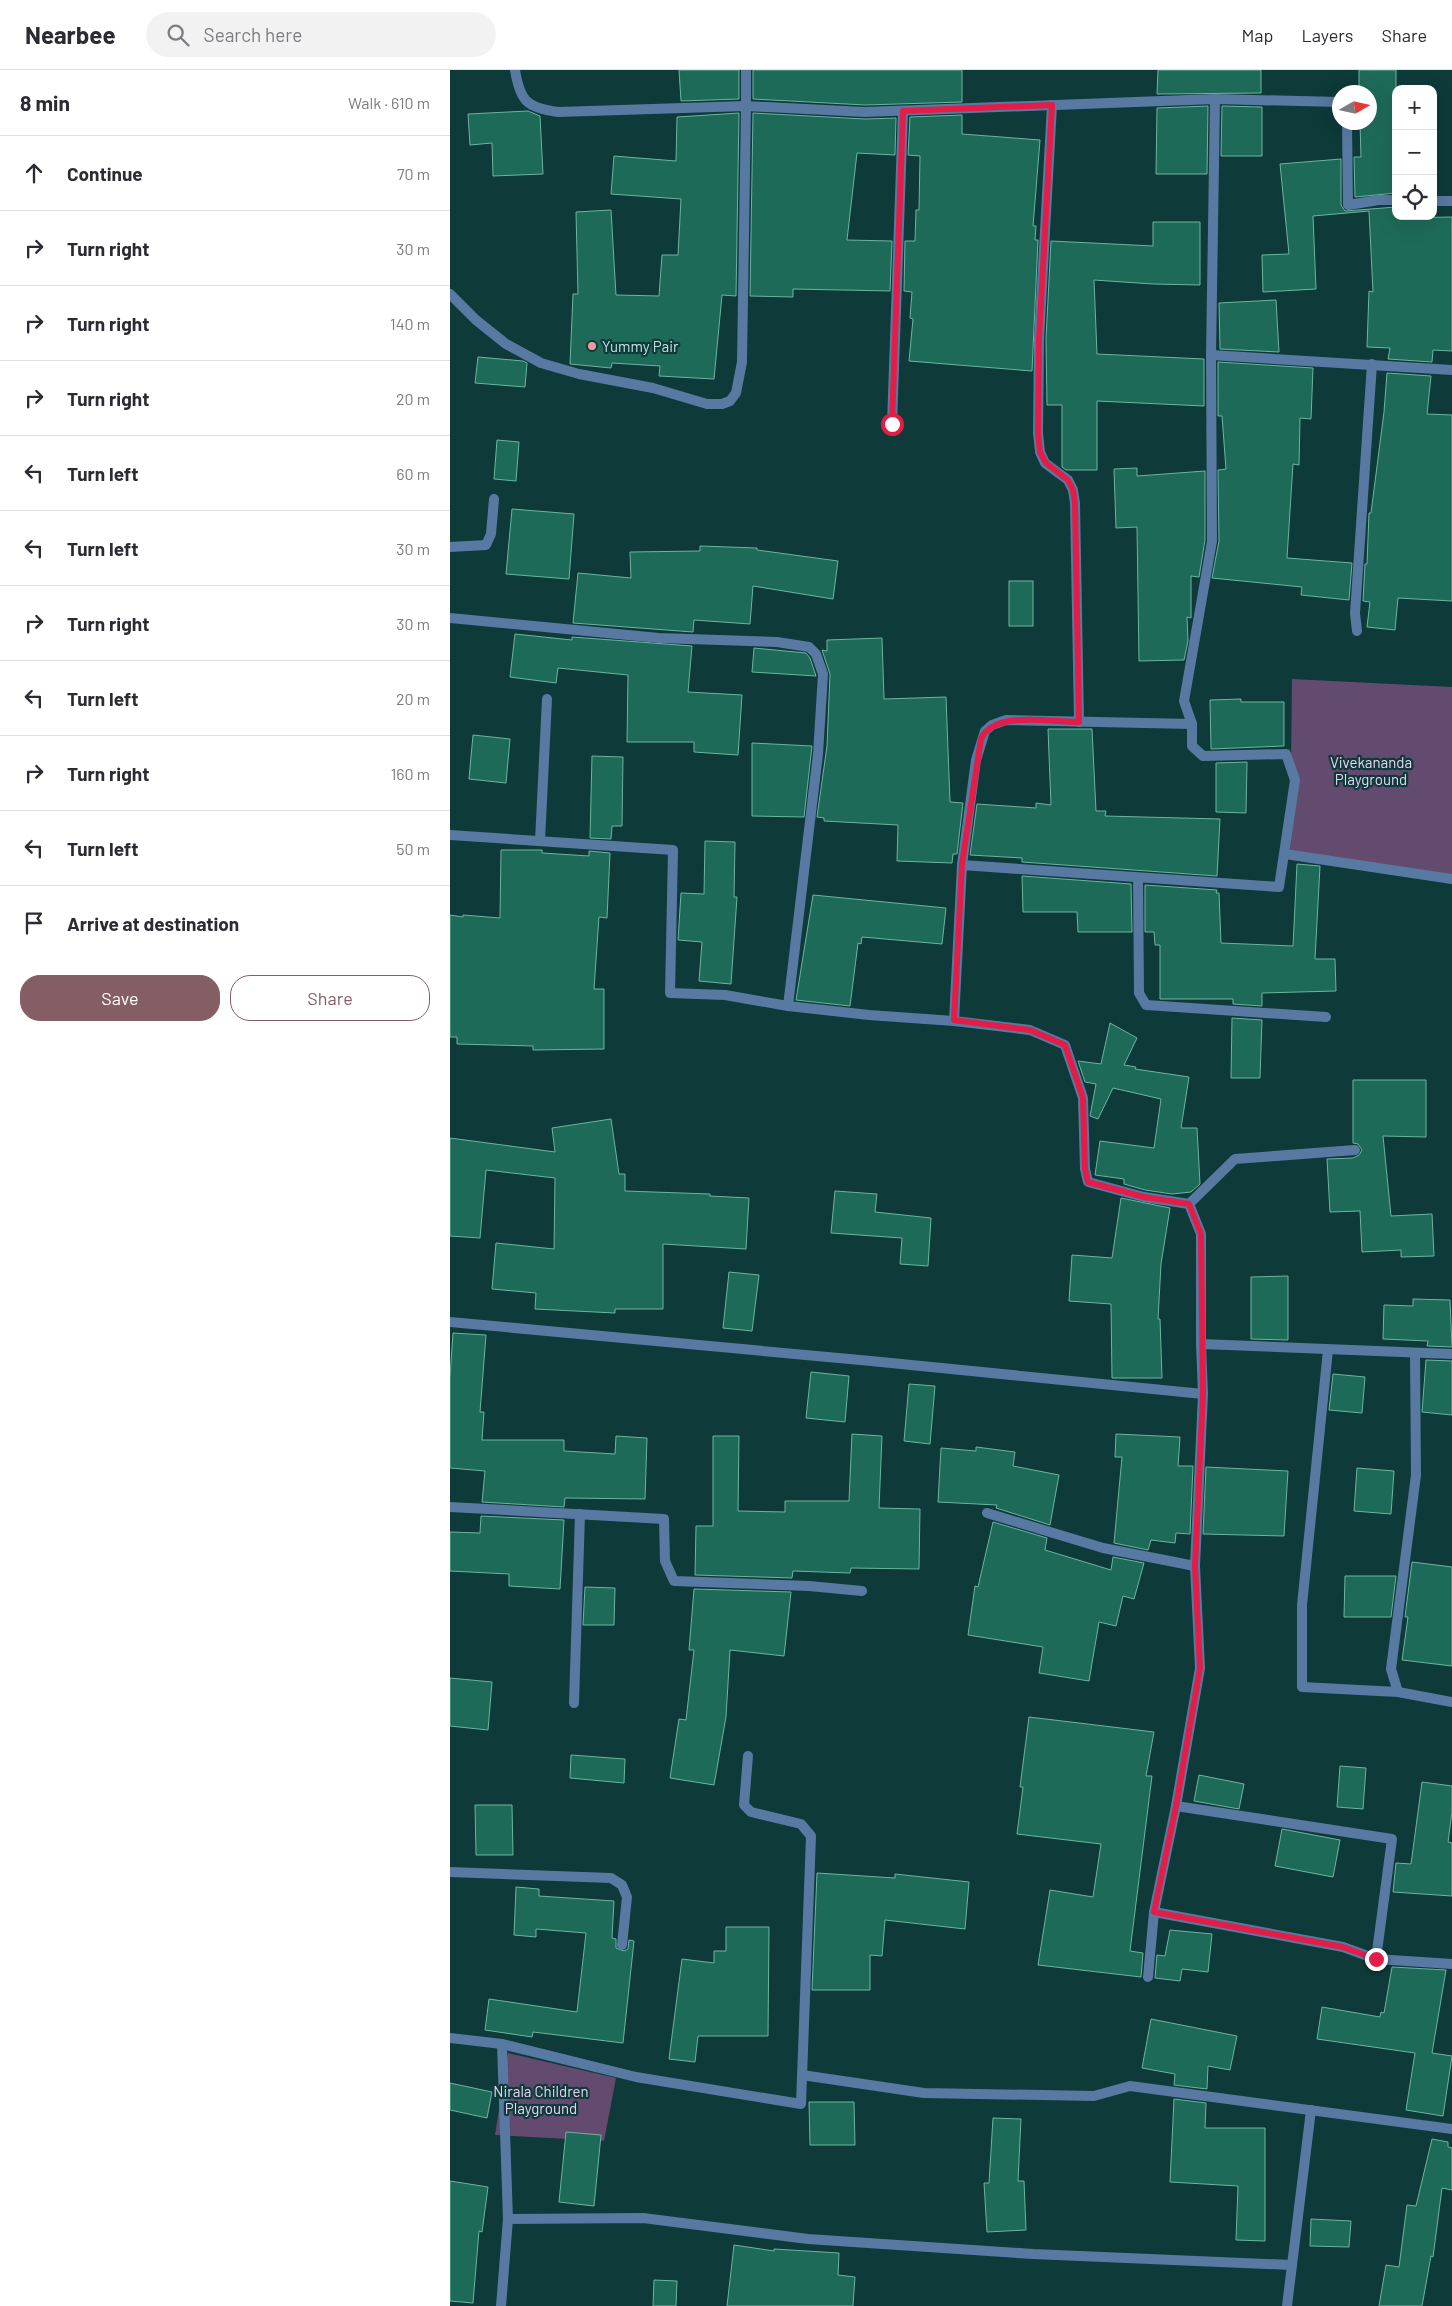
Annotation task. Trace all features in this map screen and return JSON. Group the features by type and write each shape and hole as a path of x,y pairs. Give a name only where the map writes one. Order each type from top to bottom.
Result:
{"street":[{"path":"515,70 518,88 527,104 542,110 558,112 746,106 865,112 1215,99 1332,102"},
{"path":"450,294 476,320 506,344 541,363 579,374 653,388 707,404 722,404 730,401 736,393 742,362 746,70"},
{"path":"962,864 1138,878 1279,886 1295,780 1286,754 1203,756 1192,746 1192,724 1184,701 1212,541 1211,355 1215,99"},
{"path":"1052,105 1039,339 1038,433 1040,452 1046,463 1068,480 1073,490 1075,503 1079,722"},
{"path":"892,424 903,111"},
{"path":"1347,130 1348,205 1392,200"},
{"path":"1437,201 1452,201"},
{"path":"1211,355 1452,370"},
{"path":"1357,631 1355,612 1372,364"},
{"path":"450,547 486,545 490,534 494,499"},
{"path":"450,618 659,638 777,642 809,647 816,654 823,674 818,754 788,1006"},
{"path":"540,840 547,698"},
{"path":"954,1020 962,864 976,760 985,731 1006,720 1192,724"},
{"path":"450,835 673,850 670,993 725,995 788,1006 869,1015 954,1020 1030,1030 1065,1045 1083,1098 1085,1169 1088,1182 1144,1197 1189,1204"},
{"path":"1285,854 1452,879"},
{"path":"1138,878 1139,993 1146,1005 1326,1017"},
{"path":"1189,1204 1235,1159 1355,1150"},
{"path":"1148,1978 1154,1912 1176,1806 1200,1668 1195,1566 1203,1394 1201,1234 1189,1204"},
{"path":"450,1322 1203,1394"},
{"path":"1201,1344 1452,1354"},
{"path":"1328,1350 1302,1605 1302,1687 1398,1692 1452,1702"},
{"path":"1398,1692 1391,1668 1416,1475 1415,1353"},
{"path":"450,1507 664,1519 665,1561 674,1581 809,1586 862,1591"},
{"path":"987,1513 1103,1548 1195,1566"},
{"path":"574,1703 580,1514"},
{"path":"450,2038 502,2044 636,2077 801,2104 811,1836 801,1824 751,1812 744,1805 748,1756"},
{"path":"1176,1806 1392,1839 1376,1959"},
{"path":"450,1872 611,1878 622,1885 627,1897 622,1945"},
{"path":"1154,1912 1343,1947 1376,1959 1452,1964"},
{"path":"501,2306 508,2219 502,2044"},
{"path":"802,2075 924,2093 1094,2096 1130,2086 1452,2129"},
{"path":"1287,2306 1311,2110"},
{"path":"508,2219 643,2218 808,2239 1033,2254 1292,2265"}],"green space":[{"name":"Vivekananda Playground","path":"1292,679 1452,687 1452,878 1290,855"},
{"name":"Nirala Children Playground","path":"508,2053 616,2078 604,2141 495,2135"}],"building":[{"path":"679,70 739,70 739,99 681,101"},
{"path":"753,70 962,70 962,102 865,105 753,99"},
{"path":"1158,70 1261,70 1261,93 1157,94"},
{"path":"1359,70 1396,70 1396,85 1392,85 1392,193 1355,197 1354,157 1361,157 1360,130 1377,130 1377,85 1359,85"},
{"path":"1208,106 1207,174 1156,174 1157,108"},
{"path":"1222,106 1262,107 1262,156 1221,156"},
{"path":"528,111 540,116 543,174 493,176 492,143 470,145 468,114"},
{"path":"739,113 736,296 722,295 714,379 659,376 660,366 612,363 611,368 570,364 573,294 578,294 576,212 611,210 616,295 659,296 662,255 678,255 681,199 611,194 614,156 676,161 677,117"},
{"path":"753,113 865,119 896,118 895,155 857,153 847,240 892,241 890,291 793,289 793,297 750,296"},
{"path":"962,115 962,134 1040,140 1033,226 1036,226 1035,240 1038,240 1032,371 909,361 913,319 910,318 912,292 904,291 905,241 915,241 916,210 919,210 920,156 908,155 910,117"},
{"path":"1341,159 1341,205 1345,211 1392,207 1392,220 1437,220 1437,217 1452,217 1452,351 1433,350 1432,362 1388,359 1390,348 1367,347 1369,291 1373,292 1369,211 1313,216 1316,289 1263,292 1262,255 1289,254 1280,164"},
{"path":"1153,222 1200,222 1200,285 1094,280 1097,354 1204,359 1204,406 1097,401 1097,470 1066,470 1062,467 1062,405 1047,405 1046,339 1051,241 1153,246"},
{"path":"1276,300 1279,352 1220,349 1219,303"},
{"path":"478,357 527,363 525,387 475,383"},
{"path":"1218,362 1313,368 1311,419 1300,418 1299,465 1293,464 1287,558 1352,563 1349,600 1301,595 1302,587 1212,578 1219,541 1218,470 1226,469 1222,416 1218,416"},
{"path":"1387,373 1431,376 1427,414 1452,415 1452,601 1398,598 1395,630 1367,627 1370,602 1363,601 1369,513 1371,513 1384,412"},
{"path":"497,440 519,442 516,481 494,479"},
{"path":"1137,468 1137,476 1205,471 1205,540 1199,577 1191,576 1191,618 1187,617 1188,641 1184,660 1139,661 1137,527 1116,528 1114,469"},
{"path":"512,509 574,514 569,579 506,574"},
{"path":"700,546 757,548 757,550 838,561 833,599 753,586 750,624 694,620 693,632 573,623 578,573 631,578 630,552 700,551"},
{"path":"1009,581 1033,581 1033,626 1009,626"},
{"path":"515,634 572,640 572,637 692,646 688,692 742,695 738,755 694,752 694,742 627,742 628,675 558,668 556,683 510,677"},
{"path":"882,638 884,699 946,697 950,802 963,803 957,854 953,854 952,863 897,861 898,825 824,821 824,818 817,817 827,746 830,674 822,650 827,651 827,640"},
{"path":"754,648 806,653 810,658 816,676 752,672"},
{"path":"1241,699 1241,702 1284,702 1284,746 1211,749 1210,700"},
{"path":"1048,729 1092,729 1096,811 1106,811 1105,816 1220,819 1217,876 1022,862 1022,858 970,855 977,804 1036,808 1036,803 1051,805"},
{"path":"473,735 510,739 506,783 469,779"},
{"path":"752,743 812,746 804,817 752,816"},
{"path":"592,756 623,757 622,826 612,826 611,839 590,838"},
{"path":"1247,762 1246,813 1216,812 1216,763"},
{"path":"705,841 735,842 734,897 737,897 731,984 699,981 702,942 678,940 681,893 704,894"},
{"path":"501,850 542,850 542,853 589,856 589,851 610,853 607,918 599,917 594,989 604,989 604,1049 533,1050 533,1046 457,1044 457,1037 450,1037 450,915 500,918"},
{"path":"1297,864 1320,866 1315,959 1335,959 1336,991 1262,993 1262,1006 1233,1004 1233,999 1160,999 1160,945 1155,945 1154,932 1145,932 1145,885 1217,890 1216,893 1219,893 1221,943 1293,946"},
{"path":"1022,876 1131,884 1132,932 1078,932 1077,912 1023,912"},
{"path":"813,895 946,908 942,944 862,937 861,944 858,943 850,1006 796,1000"},
{"path":"1232,1018 1262,1020 1260,1078 1231,1078"},
{"path":"1110,1023 1137,1038 1124,1065 1136,1067 1135,1069 1189,1077 1181,1128 1197,1128 1200,1184 1191,1192 1172,1194 1145,1190 1124,1184 1124,1179 1095,1175 1100,1141 1154,1148 1161,1099 1113,1088 1098,1119 1090,1116 1096,1084 1085,1082 1078,1061 1101,1064"},
{"path":"1353,1080 1426,1080 1426,1137 1383,1136 1391,1216 1432,1214 1434,1256 1401,1257 1401,1250 1362,1252 1360,1211 1330,1212 1327,1159 1353,1158 1359,1155 1362,1150 1358,1144 1353,1143"},
{"path":"611,1119 619,1174 625,1174 625,1191 710,1194 710,1196 749,1198 746,1249 663,1244 663,1309 615,1309 615,1313 535,1309 536,1293 492,1289 496,1243 554,1249 555,1178 486,1170 480,1238 450,1236 450,1138 555,1152 552,1128"},
{"path":"835,1191 877,1194 875,1212 931,1218 928,1266 900,1264 902,1238 831,1233"},
{"path":"1121,1198 1170,1208 1161,1264 1158,1319 1160,1319 1162,1378 1112,1378 1111,1304 1069,1301 1072,1255 1112,1258"},
{"path":"729,1272 759,1275 752,1331 723,1328"},
{"path":"1288,1276 1288,1340 1251,1339 1251,1277"},
{"path":"1413,1299 1450,1300 1452,1347 1427,1346 1428,1341 1383,1339 1384,1305 1413,1306"},
{"path":"453,1333 486,1335 480,1412 484,1412 482,1440 564,1440 564,1451 615,1454 616,1436 647,1438 645,1499 565,1498 564,1507 482,1502 485,1471 450,1468 450,1377"},
{"path":"1426,1360 1452,1361 1452,1415 1422,1412"},
{"path":"811,1372 849,1376 845,1422 806,1418"},
{"path":"1333,1374 1365,1377 1362,1413 1329,1410"},
{"path":"909,1384 935,1386 930,1444 904,1441"},
{"path":"852,1434 882,1436 879,1508 920,1509 919,1569 851,1568 850,1573 793,1571 792,1578 695,1575 696,1526 713,1526 713,1436 739,1436 738,1511 785,1512 785,1501 849,1501"},
{"path":"1116,1434 1180,1437 1178,1466 1193,1466 1190,1534 1176,1533 1175,1543 1151,1540 1148,1550 1114,1543 1122,1457 1115,1457"},
{"path":"976,1447 1015,1452 1013,1466 1059,1475 1050,1525 996,1508 997,1505 938,1502 941,1448 976,1451"},
{"path":"1206,1467 1288,1471 1284,1536 1203,1534"},
{"path":"1357,1468 1394,1471 1391,1514 1354,1511"},
{"path":"481,1516 564,1520 560,1589 509,1586 509,1574 450,1571 450,1532 480,1533"},
{"path":"993,1522 1047,1538 1045,1550 1111,1570 1113,1557 1144,1563 1134,1599 1123,1596 1116,1626 1099,1622 1089,1681 1039,1673 1043,1647 968,1635 975,1586 978,1587"},
{"path":"1412,1562 1452,1567 1452,1666 1402,1660 1408,1617 1405,1617"},
{"path":"1345,1576 1396,1576 1391,1617 1344,1617"},
{"path":"585,1587 615,1588 614,1625 583,1625"},
{"path":"694,1589 791,1592 784,1656 730,1650 726,1717 714,1785 670,1778 679,1719 686,1720 694,1650 689,1650"},
{"path":"450,1678 492,1682 488,1730 450,1726"},
{"path":"1029,1717 1154,1732 1146,1776 1152,1776 1130,1951 1143,1953 1141,1977 1038,1965 1050,1890 1093,1897 1101,1844 1017,1834 1023,1787 1020,1787"},
{"path":"571,1755 625,1759 624,1783 570,1778"},
{"path":"1340,1766 1366,1768 1363,1809 1337,1807"},
{"path":"1199,1775 1244,1784 1239,1809 1194,1801"},
{"path":"1422,1782 1452,1786 1452,1812 1448,1842 1452,1843 1452,1896 1393,1892 1396,1863 1411,1864"},
{"path":"475,1805 512,1805 513,1855 476,1855"},
{"path":"1282,1829 1340,1840 1333,1877 1275,1866"},
{"path":"817,1873 895,1878 895,1874 969,1882 965,1929 885,1920 882,1956 870,1955 870,1990 812,1990"},
{"path":"516,1887 539,1889 539,1896 614,1901 612,1938 616,1939 616,1948 624,1951 628,1949 629,1940 634,1941 623,2043 533,2032 532,2037 485,2030 489,1999 577,2012 586,1933 536,1929 536,1937 514,1935"},
{"path":"726,1927 769,1927 768,2036 698,2036 695,2062 669,2059 682,1959 714,1963 714,1951 726,1951"},
{"path":"1170,1930 1212,1934 1208,1972 1182,1969 1180,1981 1155,1978 1157,1955 1165,1956"},
{"path":"1392,1967 1446,1970 1432,2053 1452,2056 1443,2116 1406,2110 1415,2053 1317,2039 1322,2007 1380,2017 1381,2012 1384,2013"},
{"path":"1151,2019 1237,2036 1230,2070 1208,2066 1207,2089 1174,2085 1175,2074 1142,2068"},
{"path":"450,2083 492,2092 487,2118 450,2110"},
{"path":"1174,2099 1206,2103 1205,2128 1265,2128 1265,2241 1236,2240 1238,2186 1170,2182"},
{"path":"809,2102 854,2102 855,2145 810,2145"},
{"path":"993,2118 1021,2119 1018,2181 1024,2181 1026,2230 987,2232 984,2183 989,2183"},
{"path":"566,2132 601,2135 594,2206 559,2202"},
{"path":"1432,2139 1448,2142 1448,2147 1452,2148 1452,2190 1442,2188 1433,2257 1431,2256 1422,2306 1379,2306 1386,2265 1399,2267 1407,2205 1416,2206"},
{"path":"450,2181 488,2187 482,2232 479,2231 473,2303 450,2301"},
{"path":"1311,2219 1351,2221 1349,2247 1310,2246"},
{"path":"734,2245 774,2251 774,2249 839,2253 838,2275 855,2277 853,2306 727,2306"},
{"path":"654,2280 677,2281 676,2306 653,2306"}],"place":[{"name":"Yummy Pair","path":"592,346"}],"route":[{"path":"892,424 903,111 1052,105 1039,339 1038,433 1040,452 1046,463 1068,480 1073,490 1075,503 1079,722 1006,720 985,731 981,739 976,760 962,864 954,1020 1030,1030 1065,1045 1083,1098 1085,1169 1088,1182 1144,1197 1189,1204 1201,1234 1203,1394 1195,1566 1200,1668 1176,1806 1154,1912 1343,1947 1376,1959"}]}
